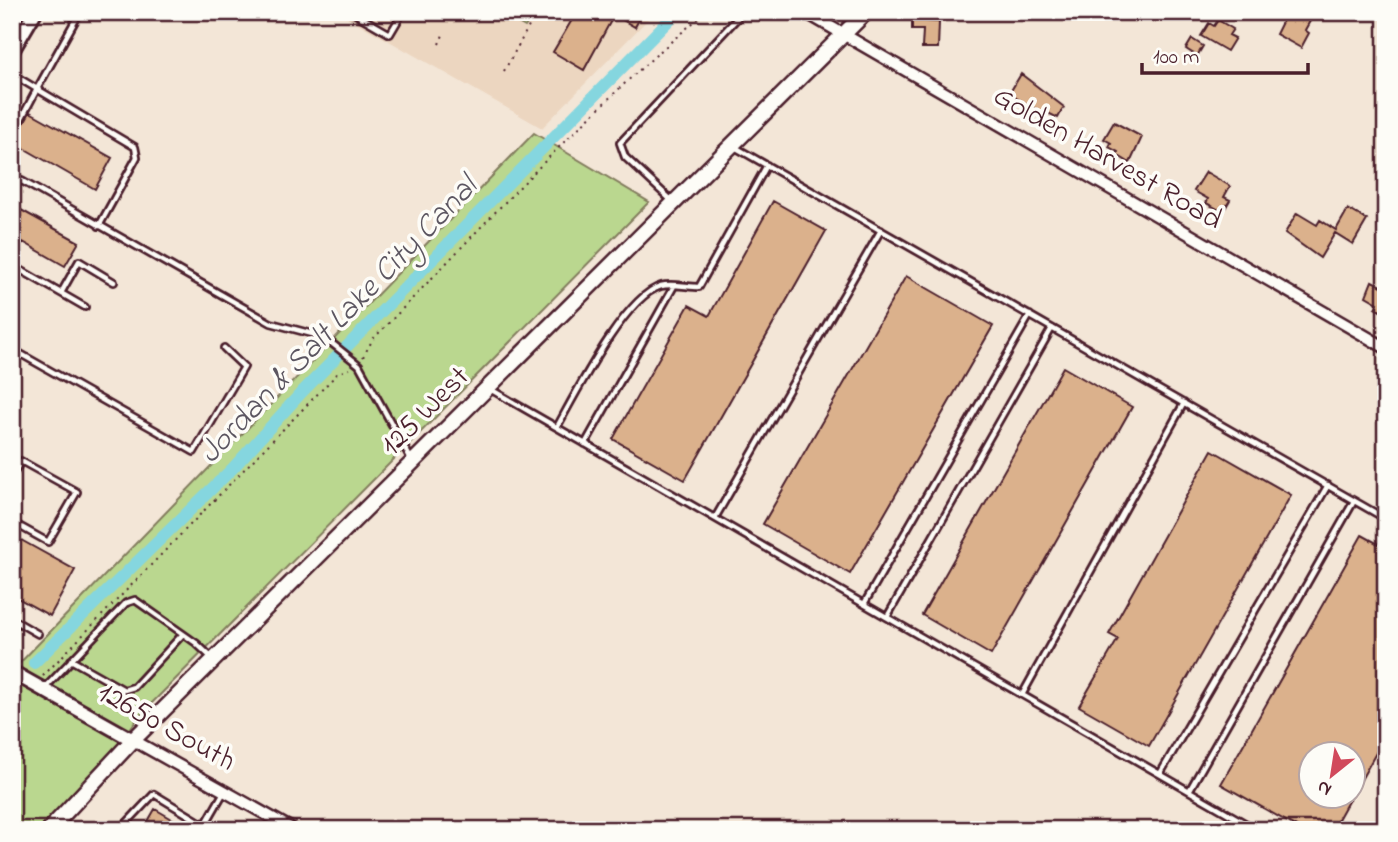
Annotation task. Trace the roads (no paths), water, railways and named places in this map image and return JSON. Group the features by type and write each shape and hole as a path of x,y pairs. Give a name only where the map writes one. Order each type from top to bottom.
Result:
{"main road":[{"name":"125 West","path":"49,830 133,740 866,12"}],"street":[{"path":"12,51 35,12"},
{"name":"Golden Harvest Road","path":"805,12 1386,348"},
{"name":"12650 South","path":"12,672 294,830"}],"lane":[{"path":"12,126 20,121 80,12"},
{"path":"352,12 390,34 403,12"},
{"path":"674,203 625,157 620,142 742,14"},
{"path":"12,74 135,147 137,157 99,226"},
{"path":"733,145 1386,519"},
{"path":"557,428 606,339 647,294 661,286 699,287 767,165"},
{"path":"12,184 22,181 271,323 324,337 357,364 413,462"},
{"path":"715,518 881,230"},
{"path":"61,293 79,261 114,282"},
{"path":"12,265 85,307"},
{"path":"585,444 674,286"},
{"path":"864,604 1030,315"},
{"path":"887,617 1052,328"},
{"path":"12,349 194,452 244,367 224,348"},
{"path":"488,388 1257,830"},
{"path":"1022,695 1184,403"},
{"path":"12,476 21,461 76,492 48,542 12,522"},
{"path":"1160,774 1328,485"},
{"path":"1189,790 1354,501"},
{"path":"39,687 71,660 126,603 135,600 214,659"},
{"path":"12,619 38,634"},
{"path":"71,660 124,690 134,687 183,635"},
{"path":"120,830 154,794 204,827 224,792"}],"waterway":[{"name":"Jordan & Salt Lake City Canal","path":"34,663 233,468 302,392 677,12"}]}
